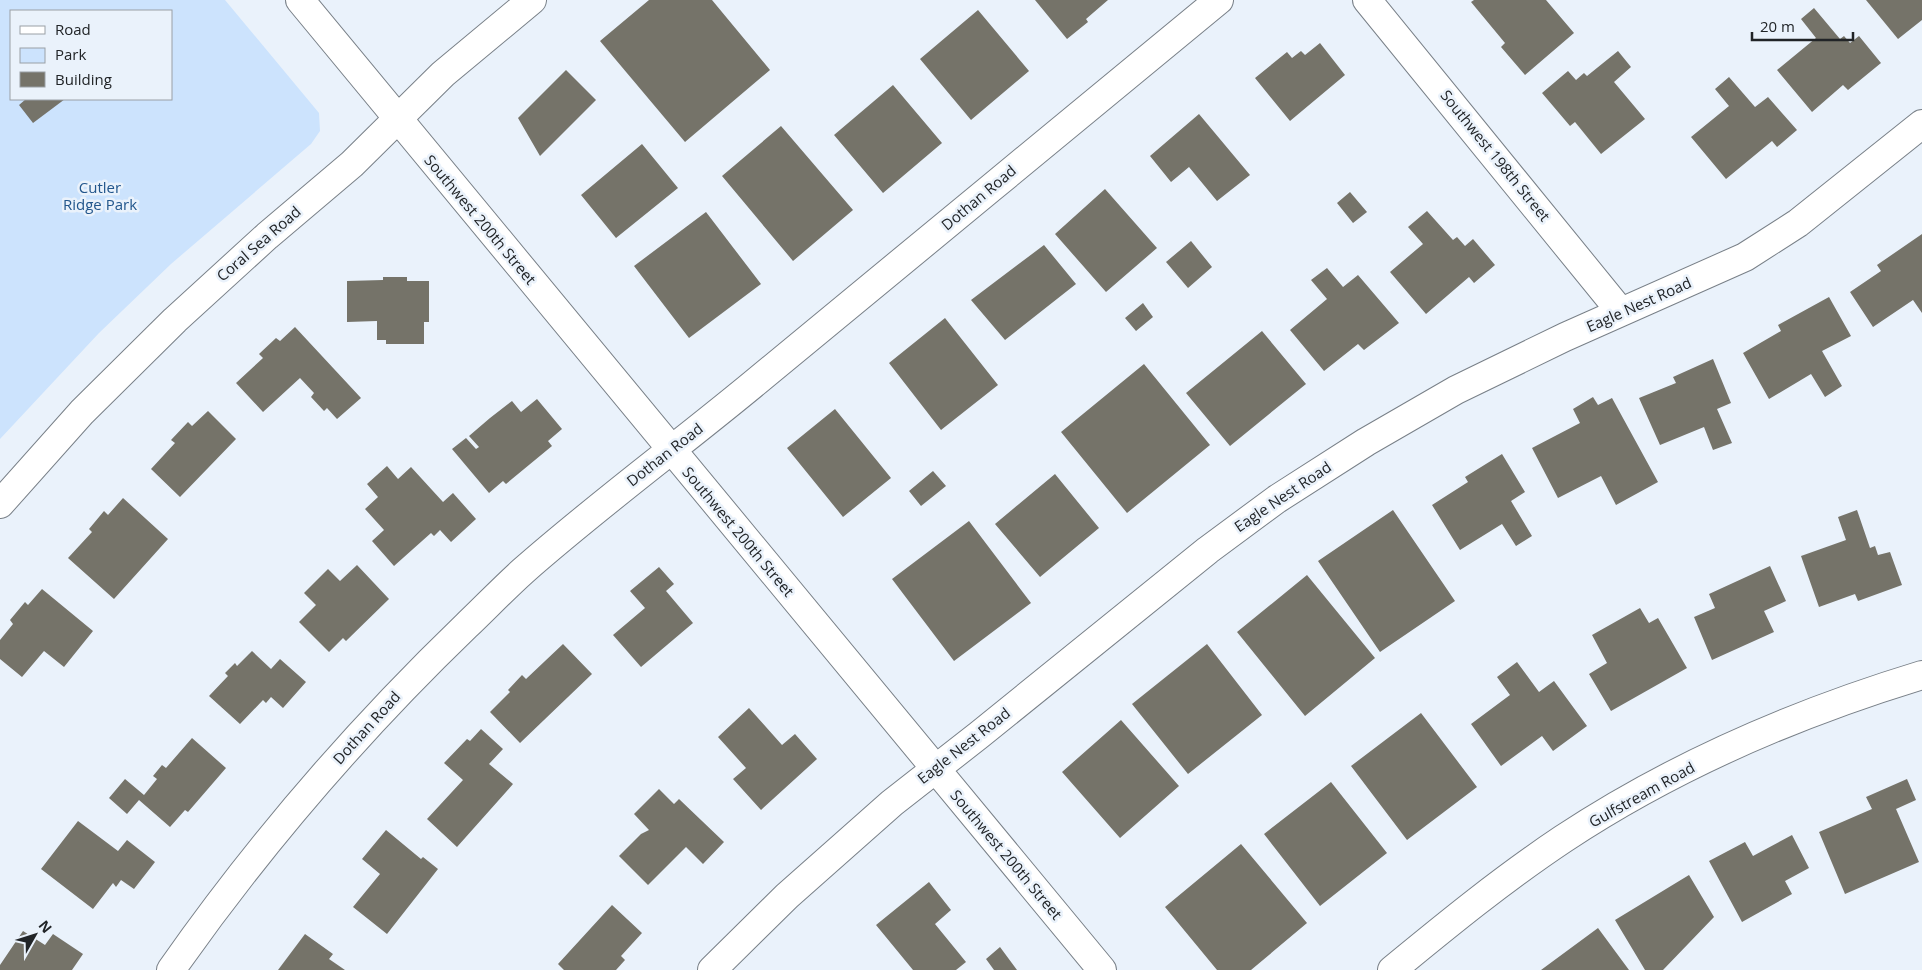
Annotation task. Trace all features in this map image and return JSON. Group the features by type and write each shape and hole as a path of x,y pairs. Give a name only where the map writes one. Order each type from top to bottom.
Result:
{"street":[{"name":"Southwest 200th Street","path":"300,0 1102,970"},
{"name":"Coral Sea Road","path":"0,504 82,412 153,341 250,251 352,164 442,74 532,0"},
{"name":"Dothan Road","path":"171,970 212,912 252,861 376,717 519,574 672,451 1219,0"},
{"name":"Southwest 198th Street","path":"1367,0 1622,312"},
{"name":"Eagle Nest Road","path":"712,970 787,896 873,819 1208,550 1306,479 1456,390 1533,352 1723,268 1769,242 1844,187 1922,124"},
{"name":"Gulfstream Road","path":"1392,970 1521,868 1564,838 1656,785 1712,756 1795,719 1864,693 1922,675"}],"green space":[{"name":"Cutler Ridge Park","path":"0,0 225,0 319,113 320,131 311,144 171,264 99,333 0,439"}],"building":[{"path":"649,0 712,0 770,70 685,142 600,41"},
{"path":"1035,0 1108,0 1086,19 1088,22 1067,39"},
{"path":"1474,0 1546,0 1574,33 1525,75 1501,47 1505,43 1471,2"},
{"path":"1866,0 1922,0 1922,20 1898,39"},
{"path":"1814,8 1840,39 1844,36 1850,43 1859,36 1881,63 1848,90 1843,85 1812,112 1777,70 1816,38 1801,19"},
{"path":"978,10 1029,71 971,120 920,59"},
{"path":"1320,43 1345,75 1290,121 1255,78 1287,52 1292,58 1301,51 1305,55"},
{"path":"1618,51 1631,67 1614,82 1645,119 1601,154 1575,122 1570,126 1542,93 1568,71 1576,80 1584,73 1587,76"},
{"path":"566,70 596,100 540,156 518,118"},
{"path":"1729,77 1755,107 1768,97 1797,130 1777,147 1772,141 1726,179 1691,137 1729,106 1715,89"},
{"path":"893,85 942,143 883,193 834,135"},
{"path":"25,100 64,100 33,123 19,105"},
{"path":"1199,114 1250,175 1217,201 1189,167 1171,182 1150,156"},
{"path":"781,126 853,210 793,261 722,176"},
{"path":"642,144 678,188 616,238 581,195"},
{"path":"1105,189 1157,248 1106,292 1055,234"},
{"path":"1350,192 1367,212 1353,223 1337,203"},
{"path":"1427,211 1453,240 1457,237 1465,246 1473,239 1495,265 1474,283 1469,277 1426,314 1390,272 1423,244 1408,227"},
{"path":"706,212 761,284 689,338 634,266"},
{"path":"1922,234 1922,313 1913,300 1873,327 1850,292 1881,271 1877,265"},
{"path":"1191,241 1212,267 1188,288 1166,262"},
{"path":"1044,245 1076,284 1005,340 971,300"},
{"path":"1327,268 1343,287 1358,275 1399,323 1364,350 1358,344 1324,371 1290,330 1327,299 1311,280"},
{"path":"383,277 407,277 407,281 429,281 429,322 424,322 424,344 386,344 386,340 377,340 377,321 347,322 347,281 383,280"},
{"path":"1829,297 1851,336 1822,351 1842,386 1825,397 1811,374 1769,399 1743,353 1781,331 1778,325"},
{"path":"1143,303 1153,317 1136,331 1125,318"},
{"path":"945,318 998,385 941,430 889,363"},
{"path":"295,327 361,398 337,419 327,408 324,411 311,397 314,393 300,378 263,412 236,383 263,358 259,354 276,338 280,341"},
{"path":"1262,331 1306,384 1230,446 1186,393"},
{"path":"1713,359 1731,403 1717,409 1732,443 1713,450 1704,427 1660,445 1639,398 1676,383 1673,377"},
{"path":"1144,364 1210,445 1127,513 1061,432"},
{"path":"1593,397 1598,405 1612,398 1658,482 1616,505 1601,476 1558,498 1532,448 1580,423 1573,409"},
{"path":"537,399 562,429 548,441 552,446 506,484 503,481 489,493 452,449 466,438 476,449 479,447 469,436 490,418 512,401 521,412"},
{"path":"835,409 891,478 843,517 787,448"},
{"path":"208,411 236,439 180,497 151,469 175,443 171,440 188,422 192,426"},
{"path":"1502,454 1525,492 1511,501 1532,536 1516,546 1502,524 1460,550 1432,505 1468,482 1465,477"},
{"path":"387,466 398,479 411,467 443,502 453,493 476,519 451,542 440,530 434,536 431,533 394,566 372,541 384,530 365,509 378,497 367,484"},
{"path":"933,471 946,486 921,506 909,491"},
{"path":"1055,474 1099,528 1040,577 995,524"},
{"path":"123,498 168,539 114,599 68,558 92,532 89,529 104,511 108,515"},
{"path":"1393,510 1455,601 1380,652 1318,561"},
{"path":"1857,510 1870,548 1875,546 1878,555 1890,552 1902,585 1858,601 1855,594 1819,607 1801,556 1846,540 1838,517"},
{"path":"969,521 1031,603 954,661 892,579"},
{"path":"357,565 389,599 346,641 343,638 329,652 299,622 316,605 304,593 328,569 340,581"},
{"path":"1770,566 1786,601 1764,611 1774,632 1712,660 1694,617 1715,608 1709,594"},
{"path":"659,567 674,584 666,591 693,623 641,667 613,635 645,608 630,591"},
{"path":"1307,575 1375,658 1305,716 1237,632"},
{"path":"42,589 93,631 64,667 44,651 22,677 0,659 0,640 13,624 10,620 25,602 28,605"},
{"path":"1640,608 1649,623 1658,618 1687,668 1611,711 1589,674 1607,663 1592,635"},
{"path":"563,644 592,674 520,743 490,712 510,692 508,690 522,675 526,679"},
{"path":"1207,644 1262,715 1188,774 1132,704"},
{"path":"252,651 271,669 280,659 306,682 283,708 271,697 266,703 263,700 240,724 209,696 228,676 225,673 235,663 237,666"},
{"path":"1517,662 1539,692 1554,681 1587,726 1553,751 1542,736 1501,766 1471,724 1510,695 1497,677"},
{"path":"749,708 782,745 795,734 817,759 761,810 733,779 746,768 718,737"},
{"path":"1421,713 1477,787 1407,840 1351,766"},
{"path":"1121,720 1179,786 1120,838 1062,772"},
{"path":"481,729 503,749 489,764 513,784 457,847 427,819 463,780 444,763 467,739 470,741"},
{"path":"192,738 226,768 188,812 185,810 170,827 139,800 127,814 109,798 125,779 144,795 157,779 153,776 162,765 166,768"},
{"path":"1907,779 1916,800 1896,809 1919,862 1845,894 1819,832 1872,809 1866,797"},
{"path":"1331,782 1387,853 1320,906 1264,834"},
{"path":"659,789 674,804 679,799 724,842 703,864 686,847 648,885 619,856 641,834 649,830 634,814"},
{"path":"78,821 118,851 127,840 155,862 134,889 121,880 116,887 113,883 93,909 41,869"},
{"path":"386,830 421,859 423,857 438,869 387,934 353,907 380,874 362,859"},
{"path":"1792,835 1809,868 1785,881 1792,894 1742,922 1709,861 1745,842 1753,856"},
{"path":"1241,844 1307,923 1251,970 1217,970 1165,907"},
{"path":"1689,875 1714,917 1663,970 1645,970 1615,920"},
{"path":"929,882 951,910 935,924 966,962 956,970 913,970 876,925"},
{"path":"612,905 642,933 621,956 625,960 616,970 564,970 558,964"},
{"path":"1598,928 1629,970 1541,970"},
{"path":"23,931 45,945 53,934 83,954 72,970 0,970 0,965"},
{"path":"305,934 333,954 329,959 345,970 278,970"},
{"path":"1000,947 1017,970 994,970 986,959"}]}
